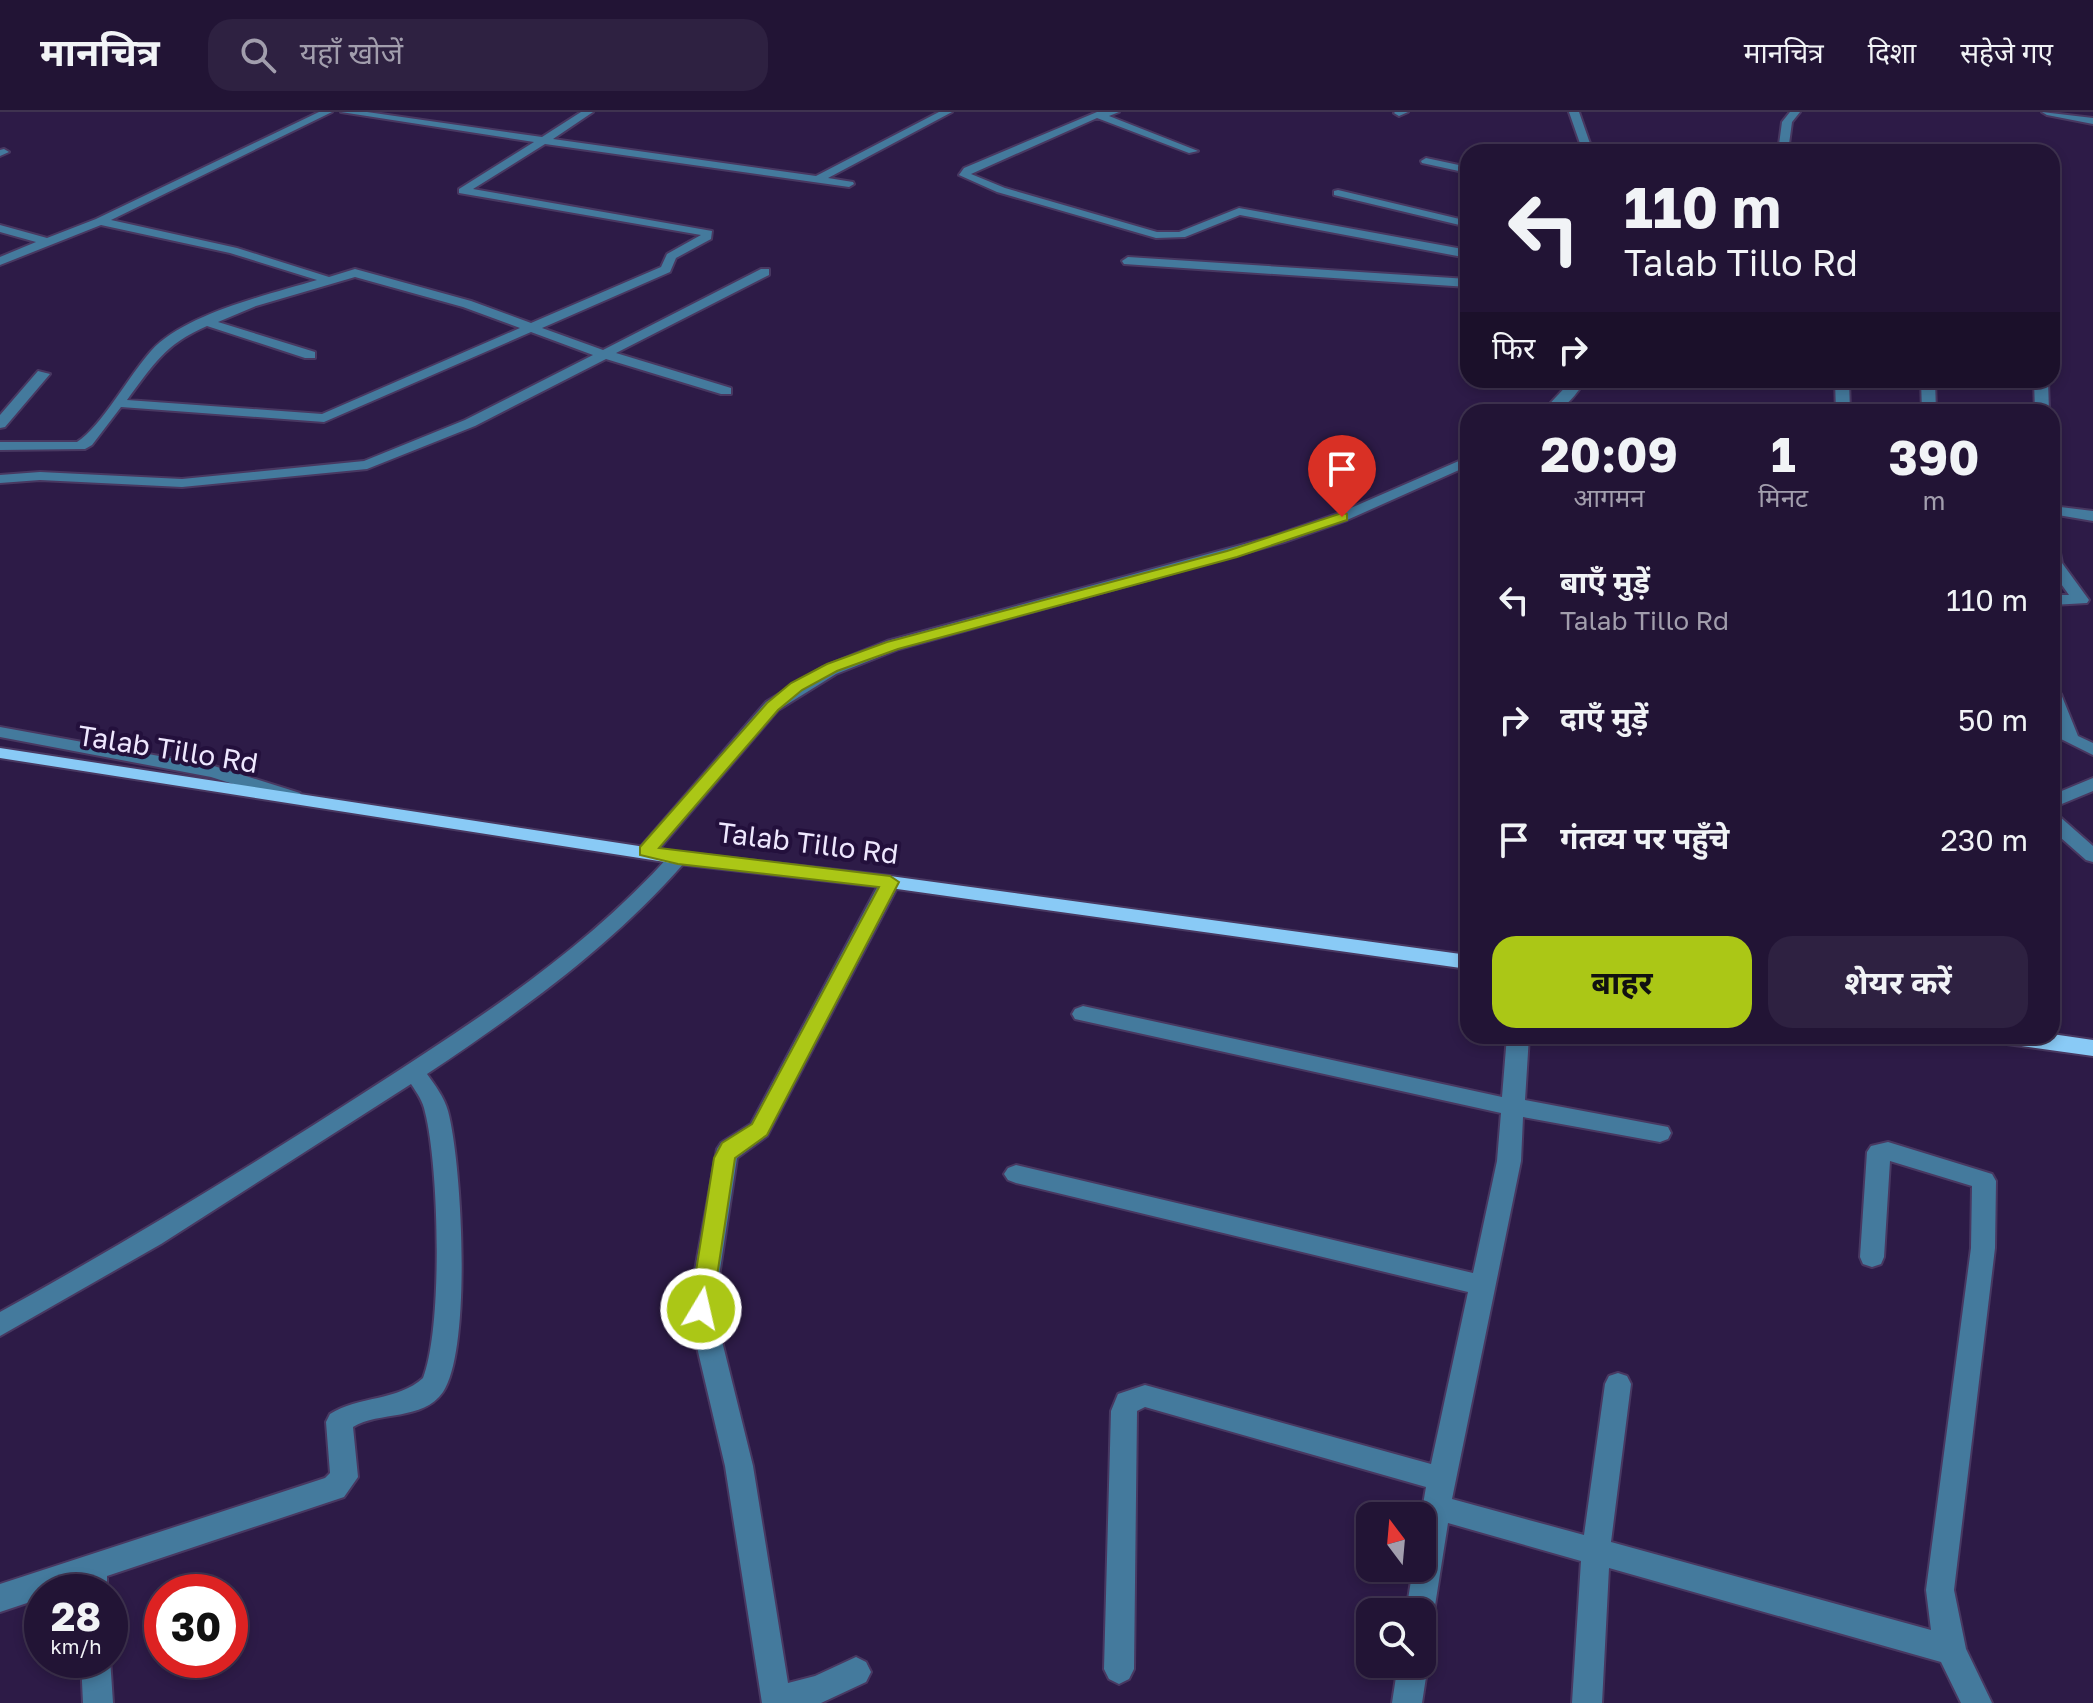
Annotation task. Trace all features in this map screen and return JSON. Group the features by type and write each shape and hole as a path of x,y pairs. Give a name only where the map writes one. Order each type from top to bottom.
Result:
{"main road":[{"name":"Talab Tillo Rd","path":"0,753 678,858 890,882 1460,961"},
{"path":"2060,1043 2093,1048"}],"street":[{"path":"0,261 100,221 327,112"},
{"path":"346,112 849,184"},
{"path":"117,403 324,418 668,268 671,256 709,234 463,191 588,112"},
{"path":"816,180 947,112"},
{"path":"1114,112 1097,115 968,170 964,175 1014,194 1156,235 1181,235 1239,211 1460,252"},
{"path":"1574,112 1585,144"},
{"path":"1784,144 1787,122 1795,112"},
{"path":"2047,112 2093,121"},
{"path":"1097,115 1193,151"},
{"path":"1426,161 1460,168"},
{"path":"1338,193 1460,222"},
{"path":"100,221 233,250 325,279"},
{"path":"0,228 47,242"},
{"path":"1128,261 1460,282"},
{"path":"0,479 40,476 182,483 367,465 470,423 765,272"},
{"path":"0,446 80,446 166,342 203,321 325,279 366,273 533,328 566,342 726,391"},
{"path":"203,321 310,355"},
{"path":"0,424 43,374"},
{"path":"1559,404 1573,388"},
{"path":"647,851 772,706 796,686 832,667 893,645 1256,546 1342,517 1460,465"},
{"path":"2060,511 2093,516"},
{"path":"2060,570 2087,600"},
{"path":"2060,600 2087,600"},
{"path":"0,732 214,772 296,798"},
{"path":"2060,732 2093,750"},
{"path":"2060,798 2093,784"},
{"path":"2060,827 2093,856"},
{"path":"0,1325 186,1218 413,1071 571,963 618,924 678,858"},
{"path":"856,1672 794,1700 782,1702 775,1698 739,1466 701,1309 725,1158 729,1149 759,1130 890,882"},
{"path":"1083,1014 1446,1095 1660,1133"},
{"path":"1422,1598 1471,1283 1509,1161 1517,1044"},
{"path":"110,1574 334,1488 344,1477 339,1422 355,1414 423,1394 439,1375 448,1256 443,1161 433,1099 413,1071"},
{"path":"1872,1257 1879,1152 1888,1151 1984,1181 1983,1248 1940,1590 1943,1633 1977,1703"},
{"path":"1016,1174 1471,1283"},
{"path":"1587,1703 1596,1551 1618,1384"},
{"path":"1119,1669 1127,1402 1145,1396 1346,1453 1438,1493 1596,1551 1950,1650"},
{"path":"0,1598 24,1594"},
{"path":"97,1678 98,1703"},
{"path":"1407,1703 1411,1678"}],"route":[{"path":"701,1309 725,1158 729,1149 759,1130 890,882 678,858 647,851 772,706 796,686 832,667 893,645 1232,554 1342,517"}]}
